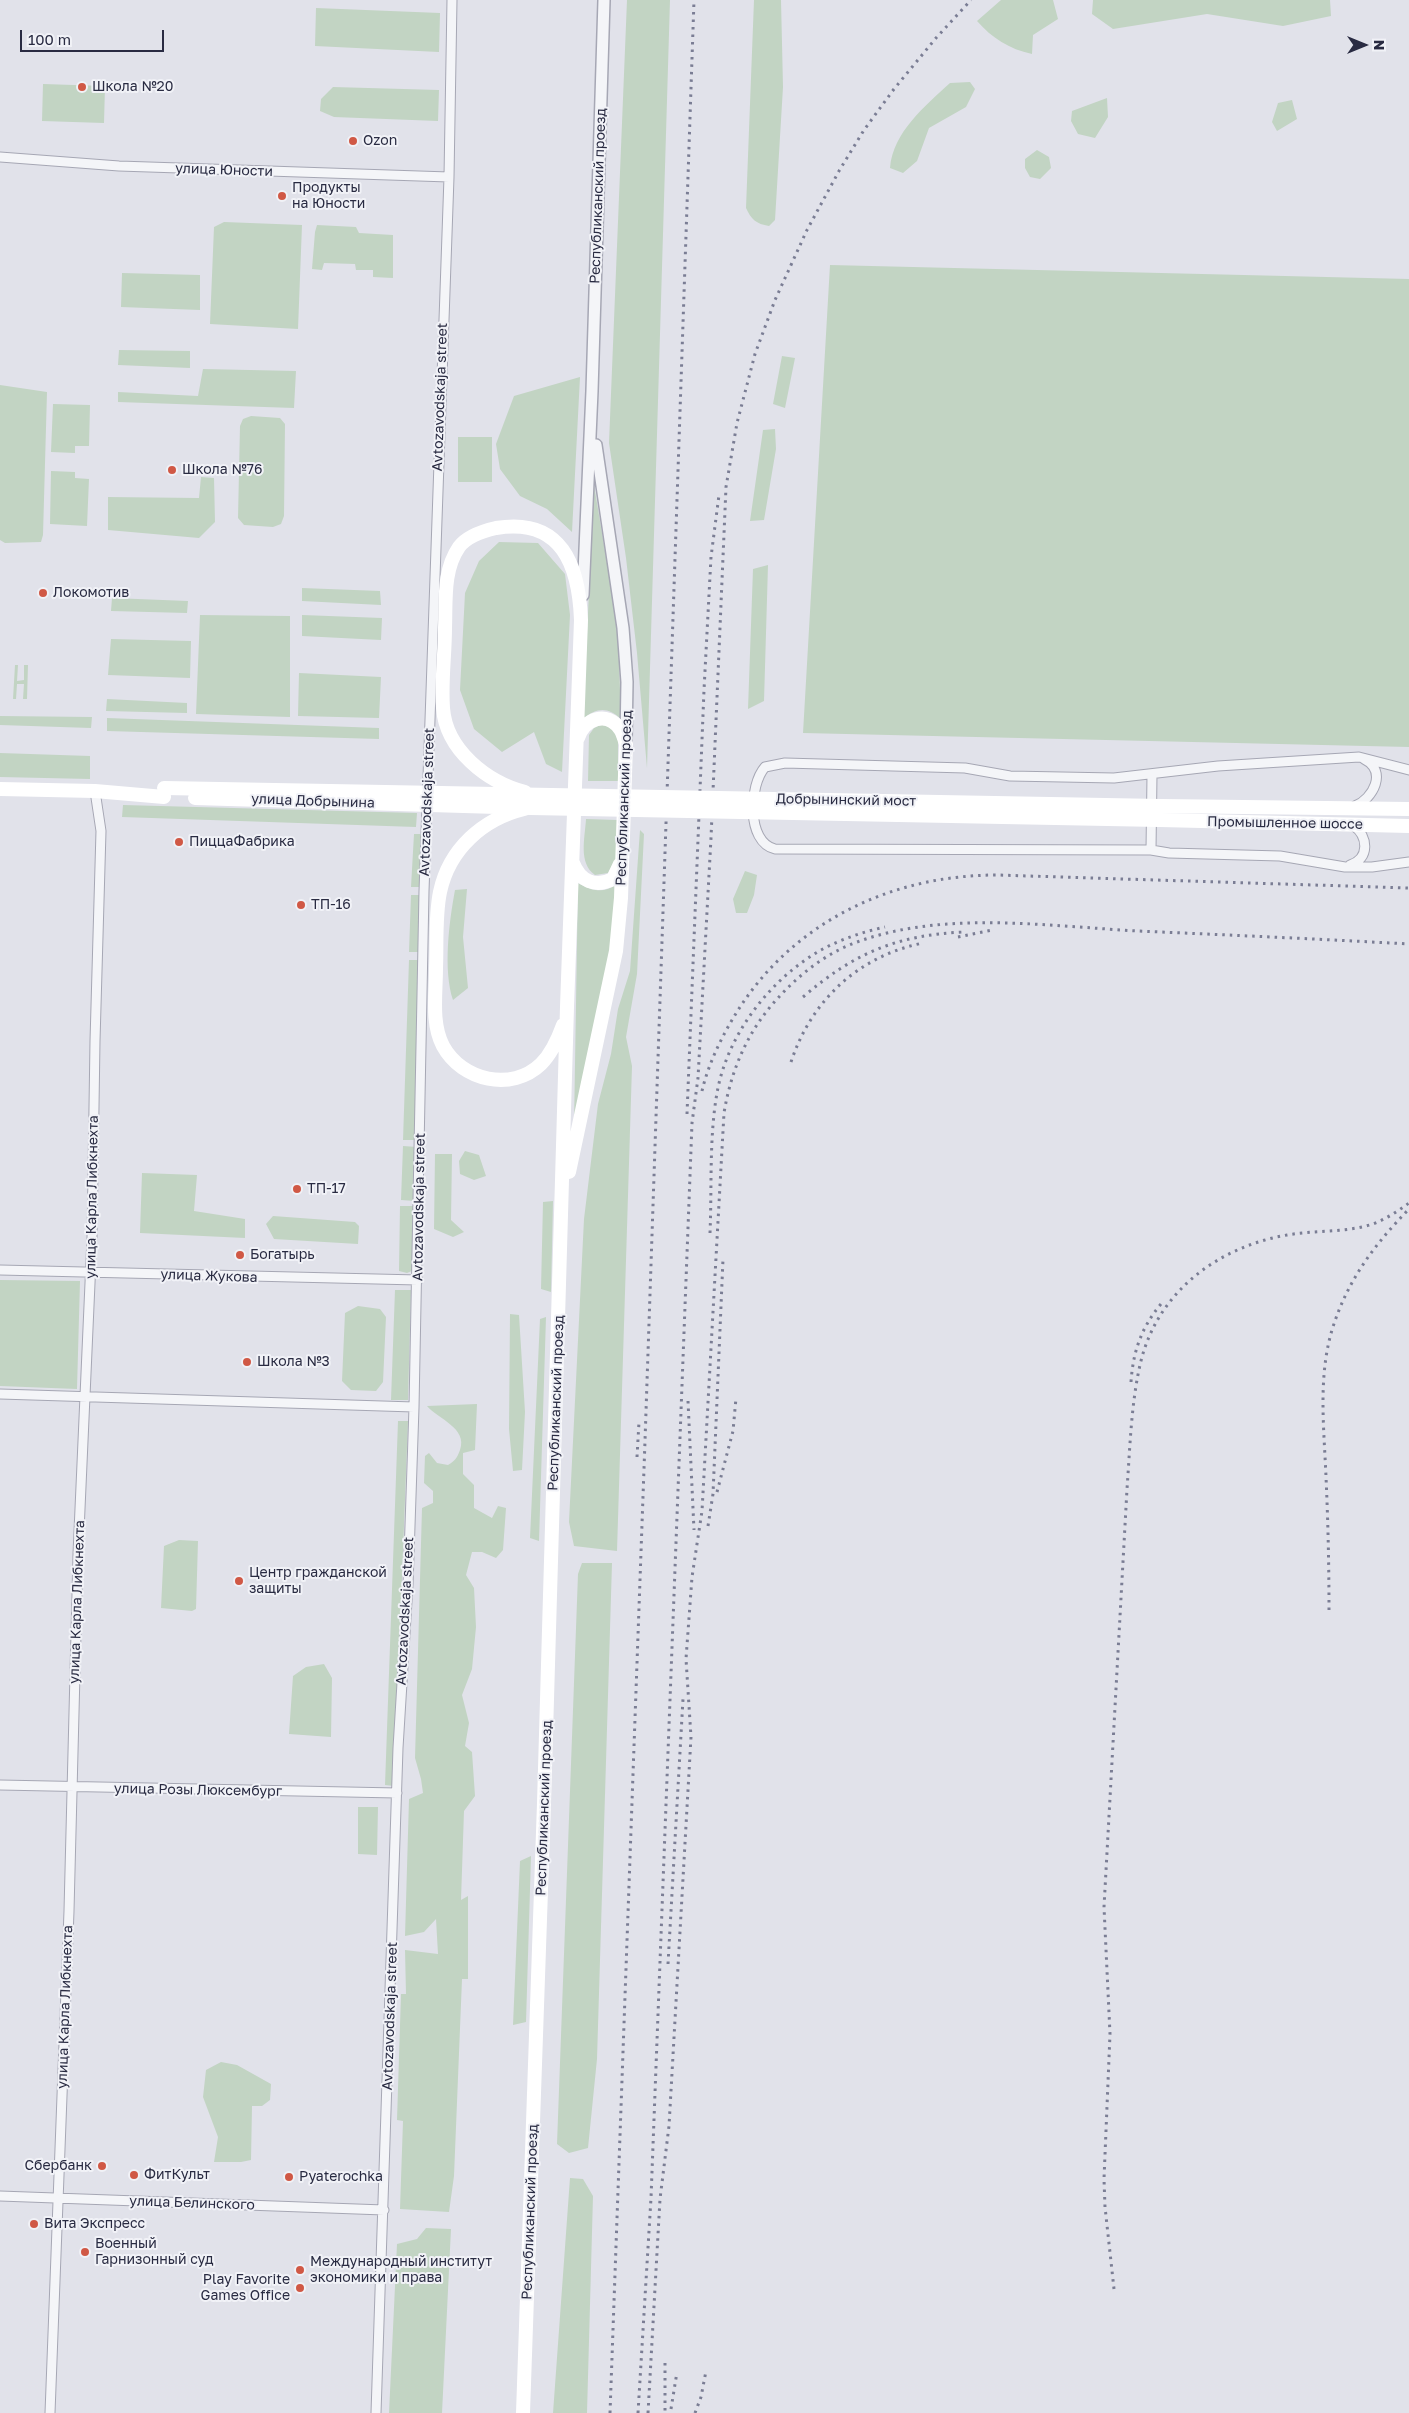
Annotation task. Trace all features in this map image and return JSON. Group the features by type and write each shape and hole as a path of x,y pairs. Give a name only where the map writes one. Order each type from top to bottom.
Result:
{"main road":[{"path":"531,801 484,774 461,751 448,730 443,708 446,585 450,562 461,544 479,533 500,528 531,529 552,539 567,556 577,579 582,620"},
{"name":"Республиканский проезд","path":"523,2413 567,1007 582,620"},
{"path":"577,740 581,728 588,722 596,718 606,718 614,722 621,730 626,744"},
{"name":"Республиканский проезд","path":"562,1202 612,978 621,898 626,744"},
{"name":"улица Добрынина","path":"0,789 531,801"},
{"path":"531,801 469,838 456,853 446,871 440,892 438,915 435,1012 438,1035 453,1060 464,1070 477,1076 494,1080 511,1079 525,1074 540,1065 550,1054 558,1038 567,1007"},
{"name":"Добрынинский мост","path":"531,801 1160,806"},
{"name":"Добрынинский мост","path":"531,801 1160,820"},
{"name":"Промышленное шоссе","path":"1160,806 1409,809"},
{"name":"Промышленное шоссе","path":"1160,820 1409,826"},
{"path":"572,862 576,871 584,880 603,884 613,879 619,870 622,855"}],"street":[{"name":"Avtozavodskaja street","path":"376,2413 397,1793 408,1585 418,1280 424,881 449,177 452,0"},
{"name":"Республиканский проезд","path":"582,620 592,391 604,0"},
{"name":"улица Юности","path":"0,157 119,166 449,177"},
{"name":"Республиканский проезд","path":"592,391 598,464 625,646 626,744"},
{"path":"1409,770 1359,757 1218,766 1114,778 1010,776 965,768 785,763 765,767 755,781 754,792 754,816 758,835 763,843 775,849 1151,850 1169,853 1280,856 1345,867 1372,867 1409,862"},
{"path":"1351,808 1364,802 1373,792 1376,784 1373,768 1367,761 1359,757"},
{"path":"1151,850 1152,775"},
{"name":"улица Карла Либкнехта","path":"50,2413 78,1554 90,1272 101,848 100,823 95,791"},
{"path":"1345,867 1356,863 1364,855 1366,843 1362,832 1352,824"},
{"name":"улица Жукова","path":"0,1270 418,1280"},
{"path":"0,1394 414,1407"},
{"name":"улица Розы Люксембург","path":"0,1785 397,1793"},
{"name":"улица Белинского","path":"0,2196 384,2210"}],"green space":[{"path":"627,0 670,0 647,768 626,558 609,443"},
{"path":"754,0 781,0 783,87 775,220 769,226 754,220 746,208"},
{"path":"1001,0 1053,0 1058,19 1033,35 1032,54 1002,42 977,21"},
{"path":"1093,0 1330,0 1331,16 1283,26 1207,14 1113,29 1092,14"},
{"path":"316,8 440,13 439,52 315,46"},
{"path":"970,82 975,89 966,107 929,128 917,161 903,173 890,168 892,155 897,143 904,131 921,111 950,83"},
{"path":"43,84 105,86 104,123 42,121"},
{"path":"333,87 439,90 438,121 334,117 320,111 321,99"},
{"path":"1107,98 1108,117 1095,138 1078,134 1071,121 1072,111"},
{"path":"1292,100 1297,119 1277,131 1272,122 1278,103"},
{"path":"1037,150 1049,157 1051,168 1040,179 1030,177 1025,168 1025,159"},
{"path":"224,222 302,225 298,329 210,324 214,227"},
{"path":"317,225 356,227 359,233 393,235 393,278 373,277 373,270 356,270 355,264 324,263 322,270 312,269"},
{"path":"830,265 1409,279 1409,747 803,733"},
{"path":"122,273 200,275 200,310 121,307"},
{"path":"119,350 190,351 190,368 118,365"},
{"path":"782,356 795,358 785,408 773,404"},
{"path":"203,369 296,371 294,408 118,402 118,392 198,396"},
{"path":"580,377 572,532 547,509 520,496 500,469 496,444 514,396"},
{"path":"0,385 47,392 43,535 41,542 5,543 0,540"},
{"path":"53,404 90,405 89,446 75,446 75,453 51,452"},
{"path":"251,416 280,418 285,424 284,516 281,524 273,527 244,525 238,518 240,426 243,419"},
{"path":"775,429 776,449 764,520 750,521 763,430"},
{"path":"458,437 492,437 492,482 458,482"},
{"path":"51,471 75,472 75,478 89,479 87,526 50,524"},
{"path":"201,477 214,478 215,522 199,538 108,530 108,497 199,498"},
{"path":"594,485 618,629 621,719 612,712 602,710 593,712 583,719"},
{"path":"499,542 538,543 565,574 570,615 562,772 546,764 534,732 502,752 474,729 460,690 465,593 479,561"},
{"path":"768,565 764,701 748,709 753,569"},
{"path":"302,588 380,591 381,605 302,601"},
{"path":"112,598 188,601 187,613 111,611"},
{"path":"200,615 290,616 290,717 196,714"},
{"path":"302,615 382,618 381,640 302,636"},
{"path":"111,639 191,641 190,678 108,675"},
{"path":"15,665 18,665 17,681 24,680 24,665 28,665 27,699 23,699 24,684 17,684 16,699 13,699"},
{"path":"299,673 381,677 379,718 298,716"},
{"path":"107,699 187,703 187,713 106,711"},
{"path":"0,716 92,717 91,728 0,725"},
{"path":"107,718 379,728 379,739 107,731"},
{"path":"602,724 612,726 618,740 618,781 588,781 589,735 594,728"},
{"path":"0,753 90,756 90,779 0,777"},
{"path":"123,805 417,813 416,827 122,817"},
{"path":"586,819 617,820 616,859 608,873 595,875 586,864 584,842"},
{"path":"640,830 644,834 637,974 626,1037 632,1066 617,1551 574,1546 569,1522 584,1219 598,1104 611,1054 618,1009 630,971"},
{"path":"414,834 422,834 421,887 411,887"},
{"path":"745,871 757,875 754,895 747,913 736,913 733,899"},
{"path":"578,883 598,890 607,889 617,884 608,976 574,1125"},
{"path":"467,889 463,937 468,988 453,1000 448,975 451,916 455,890"},
{"path":"411,895 421,895 421,952 409,952"},
{"path":"409,960 421,960 417,1140 403,1140"},
{"path":"403,1146 417,1147 415,1201 401,1200"},
{"path":"465,1151 479,1155 486,1176 474,1180 460,1174 459,1161"},
{"path":"435,1154 452,1154 451,1220 464,1232 453,1237 434,1229"},
{"path":"142,1173 197,1175 194,1211 245,1219 245,1238 140,1233"},
{"path":"553,1201 551,1292 541,1289 543,1202"},
{"path":"400,1206 416,1206 414,1270 407,1273 399,1271"},
{"path":"273,1216 355,1222 359,1226 358,1244 274,1239 266,1224"},
{"path":"0,1280 80,1281 77,1389 0,1386"},
{"path":"395,1290 411,1290 408,1400 391,1400"},
{"path":"358,1306 380,1309 386,1317 383,1382 376,1391 351,1390 342,1381 345,1313"},
{"path":"510,1314 519,1315 525,1412 522,1470 513,1471 509,1429"},
{"path":"546,1317 539,1541 530,1538 540,1319"},
{"path":"477,1404 475,1450 463,1453 463,1474 474,1485 474,1508 492,1518 498,1506 506,1508 503,1550 496,1558 482,1552 472,1552 466,1575 474,1588 476,1627 472,1669 462,1695 469,1723 465,1746 472,1752 475,1796 464,1811 461,1900 468,1896 468,1979 462,1979 454,2176 449,2212 400,2209 403,2121 397,2120 401,1994 406,1994 405,1950 438,1954 436,1919 424,1932 405,1936 409,1799 423,1793 415,1758 422,1508 433,1503 433,1491 424,1483 425,1456 429,1453 437,1463 448,1465 457,1457 461,1442 456,1430 427,1406"},
{"path":"398,1421 408,1421 394,1786 385,1785"},
{"path":"179,1540 198,1541 196,1609 192,1611 161,1608 164,1546"},
{"path":"582,1563 612,1563 597,2059 588,2148 569,2153 557,2144 578,1574"},
{"path":"324,1664 332,1678 331,1737 289,1734 293,1676 306,1667"},
{"path":"358,1807 378,1807 377,1855 358,1854"},
{"path":"531,1856 526,2022 513,2025 520,1861"},
{"path":"221,2062 237,2065 271,2084 270,2100 262,2106 252,2106 251,2160 214,2162 218,2137 203,2097 206,2070"},
{"path":"570,2178 583,2179 593,2196 587,2413 553,2413"},
{"path":"426,2228 451,2229 442,2413 389,2413 397,2244 417,2239"}],"railway":[{"path":"610,2413 694,0"},
{"path":"638,2413 651,2198 692,1123 698,1078 711,838 726,487 737,423 755,354 775,300 807,230 864,130 894,89 936,38 971,0"},
{"path":"687,1114 704,690 711,557 719,495"},
{"path":"702,1091 716,1052 735,1015 758,983 785,954 814,930 847,910 882,895 919,884 957,877 997,875 1409,888"},
{"path":"648,2413 660,2199 669,2126 691,1737 686,1659 692,1577 702,1511 724,1113 731,1081 742,1051 767,1010 801,975 818,962 847,946 881,935 917,927 953,924 1028,924 1409,944"},
{"path":"710,1233 714,1110 722,1071 730,1050 741,1030 768,993 802,962 836,942 885,927"},
{"path":"958,937 992,930"},
{"path":"803,997 840,969 878,949 918,937 964,932"},
{"path":"791,1062 811,1020 824,1001 840,984 878,958 899,949 923,943"},
{"path":"1114,2289 1105,2207 1104,2179 1110,2034 1104,1907 1130,1442 1140,1365 1148,1339 1160,1316 1175,1295 1214,1262 1237,1250 1261,1241 1298,1233 1352,1229 1373,1224 1392,1215 1409,1203"},
{"path":"1329,1610 1328,1527 1323,1421 1323,1384 1328,1348 1332,1330 1345,1295 1373,1250 1409,1209"},
{"path":"708,1526 713,1494 723,1259"},
{"path":"1131,1382 1139,1341 1148,1322 1161,1304"},
{"path":"717,1492 733,1431 736,1398"},
{"path":"688,1401 694,1530"},
{"path":"637,1457 639,1422"},
{"path":"668,1964 683,1699"},
{"path":"665,2363 665,2413"},
{"path":"695,2413 701,2397 706,2371"},
{"path":"671,2409 677,2372"}],"place":[{"name":"Школа №20","path":"82,87"},
{"name":"Ozon","path":"353,141"},
{"name":"Продукты на Юности","path":"282,196"},
{"name":"Школа №76","path":"172,470"},
{"name":"Локомотив","path":"43,593"},
{"name":"ПиццаФабрика","path":"179,842"},
{"name":"ТП-16","path":"301,905"},
{"name":"ТП-17","path":"297,1189"},
{"name":"Богатырь","path":"240,1255"},
{"name":"Школа №3","path":"247,1362"},
{"name":"Центр гражданской защиты","path":"239,1581"},
{"name":"Сбербанк","path":"102,2166"},
{"name":"ФитКульт","path":"134,2175"},
{"name":"Pyaterochka","path":"289,2177"},
{"name":"Вита Экспресс","path":"34,2224"},
{"name":"Военный Гарнизонный суд","path":"85,2252"},
{"name":"Международный институт экономики и права","path":"300,2270"},
{"name":"Play Favorite Games Office","path":"300,2288"}]}
